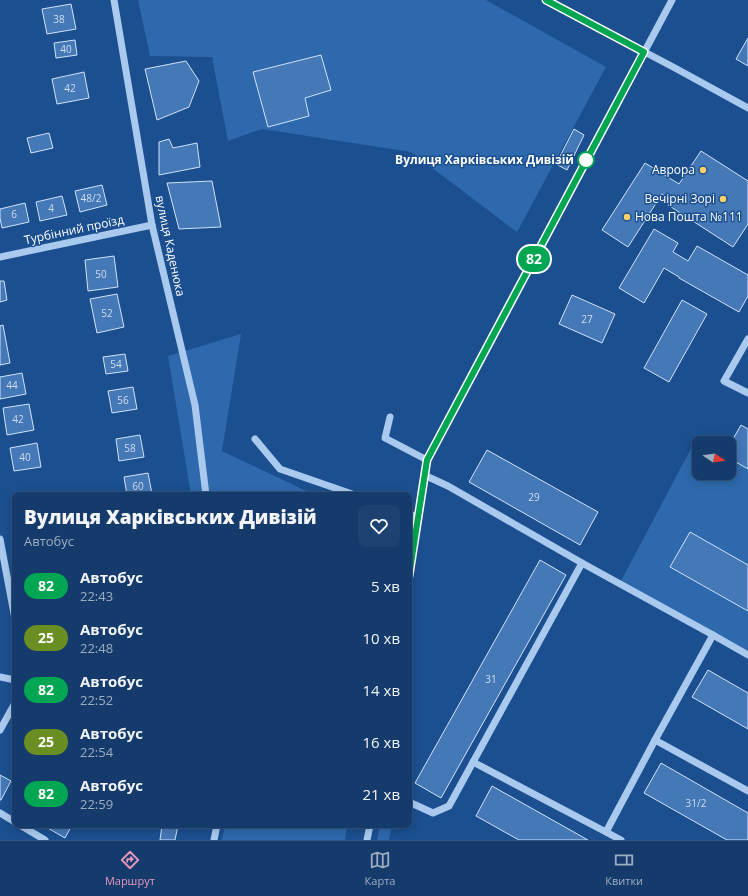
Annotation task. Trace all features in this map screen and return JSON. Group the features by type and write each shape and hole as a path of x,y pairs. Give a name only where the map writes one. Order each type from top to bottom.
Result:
{"street":[{"name":"вулиця Каденюка","path":"114,0 152,225 195,405 206,492"},
{"path":"546,0 748,108"},
{"path":"412,556 427,460 672,0"},
{"name":"Турбінний проїзд","path":"0,257 152,225"},
{"path":"748,339 724,381 748,393"},
{"path":"390,417 385,438 427,460"},
{"path":"255,439 280,469 345,492"},
{"path":"424,475 448,486 582,563 748,655"},
{"path":"412,515 418,517"},
{"path":"0,539 12,603"},
{"path":"412,803 433,813 448,806 582,563"},
{"path":"606,832 713,635"},
{"path":"0,678 12,680"},
{"path":"0,730 12,708"},
{"path":"655,740 748,791"},
{"path":"473,762 621,840"},
{"path":"0,812 12,820"},
{"path":"25,828 45,840"},
{"path":"214,840 216,828"},
{"path":"367,840 369,828"}],"shaded area":[{"path":"138,0 486,0 606,67 517,232 411,152 262,129 228,141 212,57 150,56"},
{"path":"241,334 222,451 309,492 191,492 168,356"},
{"path":"692,447 692,480 736,480 736,462 748,469 748,653 621,581"},
{"path":"224,828 347,828 345,840 222,840"},
{"path":"379,828 391,828 389,840 377,840"}],"building":[{"path":"71,4 76,29 47,34 42,9"},
{"path":"748,38 748,66 736,59"},
{"path":"75,40 77,55 56,58 54,43"},
{"path":"321,55 331,90 305,98 309,116 268,127 253,72"},
{"path":"186,61 199,81 189,107 157,120 145,69"},
{"path":"84,72 89,98 57,104 52,79"},
{"path":"574,129 584,135 567,170 556,164"},
{"path":"49,133 53,148 31,153 27,138"},
{"path":"169,139 173,148 197,143 200,167 159,175 159,142"},
{"path":"701,151 748,181 748,224 733,247 668,205 671,200 662,194 628,247 602,230 645,163 679,184"},
{"path":"212,181 221,227 179,229 167,183"},
{"path":"102,185 107,205 80,212 75,191"},
{"path":"62,196 67,215 40,221 36,202"},
{"path":"25,203 29,222 2,228 0,209"},
{"path":"654,229 678,243 673,252 688,261 697,246 748,275 748,296 739,312 664,268 644,303 619,288"},
{"path":"114,256 118,287 88,291 85,260"},
{"path":"0,281 4,281 7,300 0,302"},
{"path":"117,294 124,327 97,333 90,299"},
{"path":"572,295 615,314 602,343 559,324"},
{"path":"682,300 707,314 669,382 644,368"},
{"path":"3,325 10,363 0,365 0,326"},
{"path":"125,354 128,371 106,374 103,357"},
{"path":"22,373 26,394 0,399 0,377"},
{"path":"133,387 137,409 112,413 108,391"},
{"path":"29,404 34,430 7,435 3,408"},
{"path":"741,425 748,429 748,469 736,462 736,436 735,436"},
{"path":"140,435 144,457 119,461 116,439"},
{"path":"37,443 41,467 14,471 10,448"},
{"path":"487,450 598,512 580,545 469,482"},
{"path":"148,473 152,492 126,492 124,477"},
{"path":"690,532 748,565 748,611 670,567"},
{"path":"540,560 566,575 441,798 415,783"},
{"path":"708,670 748,693 748,729 692,697"},
{"path":"661,763 748,813 748,840 727,840 644,793"},
{"path":"0,775 11,781 1,800 0,800"},
{"path":"492,786 588,840 519,840 476,816"},
{"path":"48,828 70,828 65,838"},
{"path":"162,828 177,828 175,840 160,840"}],"bus line":[{"name":"82","path":"412,557 427,460 644,52 546,0"}],"place":[{"name":"Вулиця Харківських Дивізій","path":"586,160"},
{"name":"Аврора","path":"703,170"},
{"name":"Вечірні Зорі","path":"723,199"},
{"name":"Нова Пошта №111","path":"627,217"}]}
